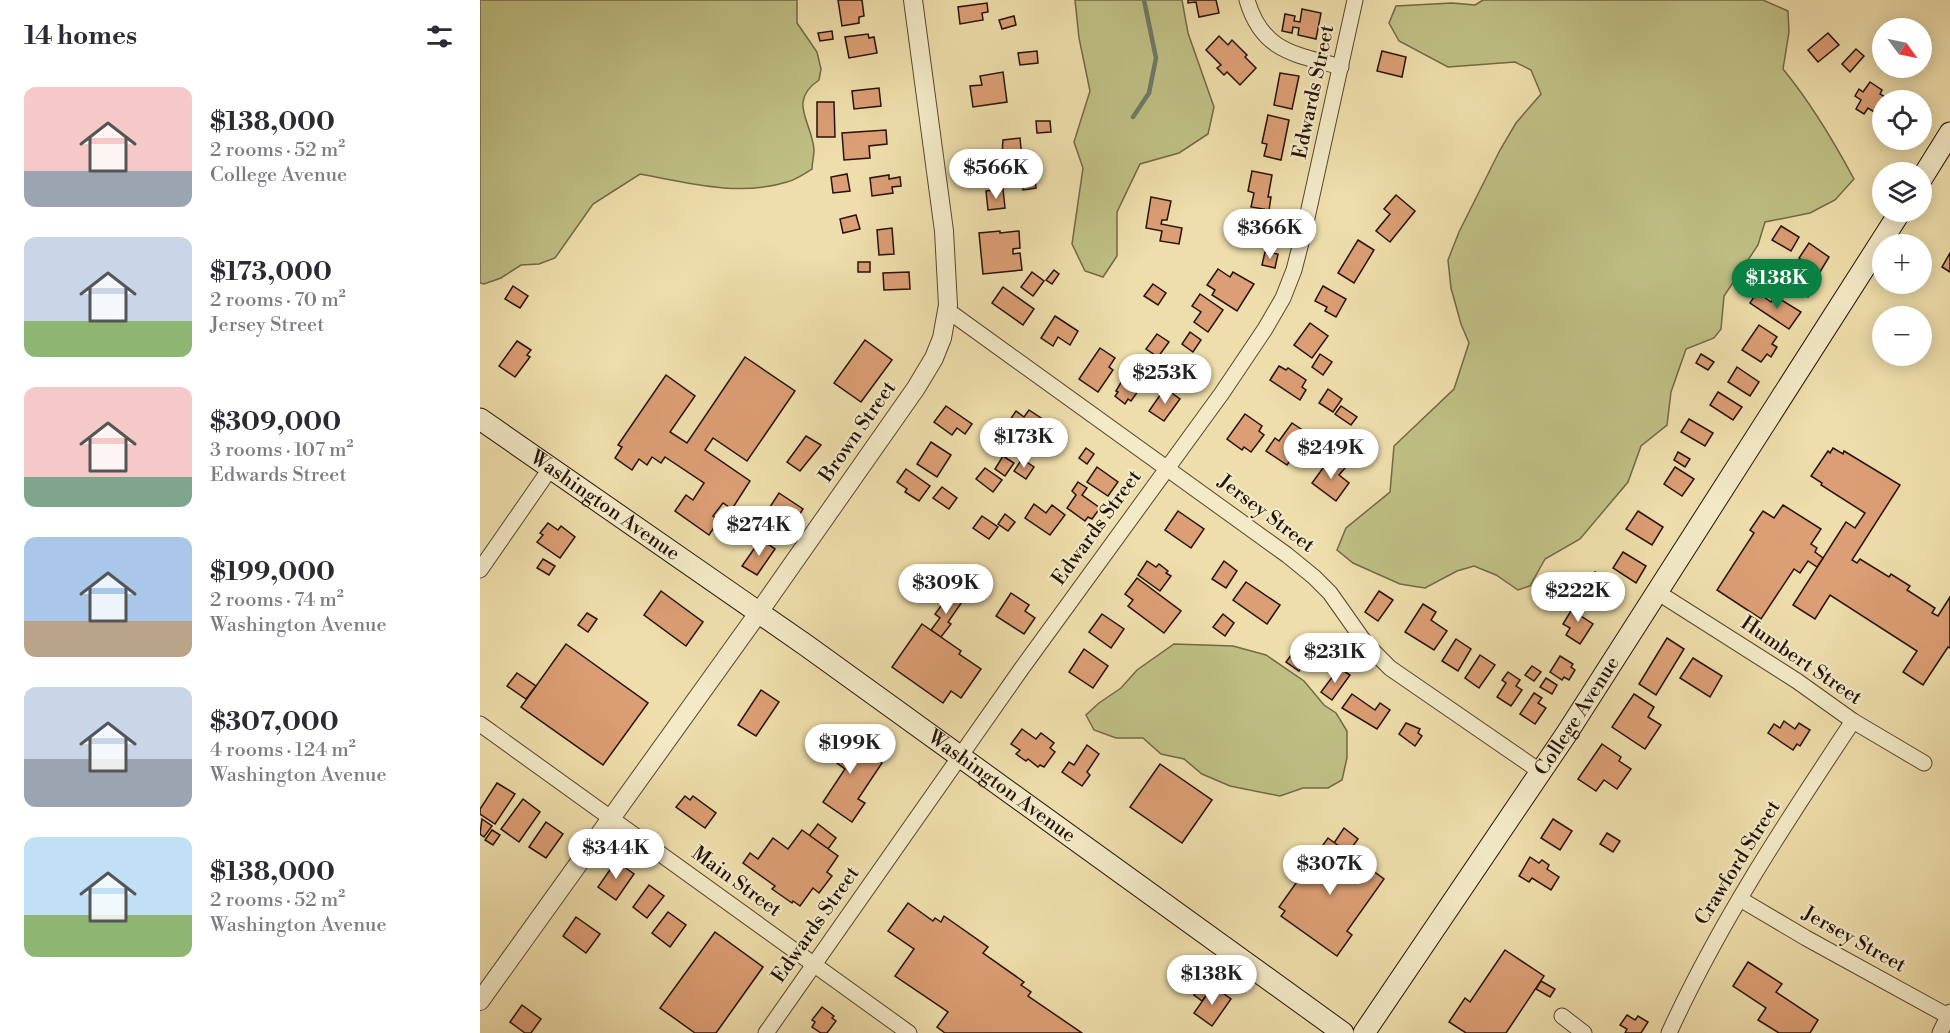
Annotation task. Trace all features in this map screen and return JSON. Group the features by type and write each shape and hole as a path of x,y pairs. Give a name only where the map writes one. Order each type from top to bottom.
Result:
{"main road":[{"path":"1932,162 1950,133"},
{"name":"College Avenue","path":"1365,1033 1541,772 1894,222"},
{"name":"Washington Avenue","path":"480,420 759,612 1343,1033"}],"street":[{"name":"Brown Street","path":"480,1001 759,612 916,388 934,358 942,338 947,310 944,231 912,0"},
{"path":"1247,0 1258,29 1268,39 1297,55 1341,67"},
{"name":"Edwards Street","path":"766,1033 1265,329 1286,291 1294,270 1356,0"},
{"name":"Jersey Street","path":"947,310 1314,577 1330,593 1366,644 1390,668 1541,772"},
{"path":"480,570 550,469"},
{"name":"Humbert Street","path":"1657,592 1797,681 1853,722 1924,763"},
{"name":"Crawford Street","path":"1669,1033 1698,971 1740,899 1811,784 1853,722"},
{"name":"Main Street","path":"480,724 909,1033"},
{"name":"Jersey Street","path":"1740,899 1806,938 1949,1014"},
{"path":"1940,1033 1949,1014"},
{"path":"1562,1016 1584,1033"}],"green space":[{"path":"480,0 797,0 797,23 817,52 821,69 819,80 804,96 803,104 814,150 812,169 790,181 751,188 714,187 640,174 593,204 555,258 539,264 521,265 501,278 484,284 480,283"},
{"path":"1075,0 1182,0 1188,33 1214,107 1208,134 1179,153 1140,164 1117,212 1117,256 1103,277 1085,271 1072,244 1083,168 1074,142 1090,91 1079,38"},
{"path":"1483,0 1763,0 1788,11 1789,32 1783,69 1821,122 1854,179 1835,200 1810,213 1765,222 1758,245 1724,296 1721,329 1714,338 1686,349 1671,392 1667,425 1641,446 1628,482 1580,539 1545,559 1530,586 1518,590 1496,575 1474,566 1457,571 1425,588 1400,584 1353,563 1337,550 1346,528 1390,492 1394,446 1454,389 1469,343 1451,288 1448,260 1459,232 1500,150 1516,123 1541,94 1531,70 1515,62 1448,67 1399,41 1389,23 1396,6 1452,3 1475,5"},
{"path":"1174,644 1233,646 1266,655 1304,681 1324,705 1336,713 1347,731 1347,758 1342,780 1328,788 1303,788 1280,796 1230,786 1202,774 1184,759 1161,754 1143,738 1116,738 1094,730 1086,715 1121,688 1137,670"}],"building":[{"path":"838,0 862,0 864,16 859,17 859,23 842,26"},
{"path":"1188,0 1216,0 1219,13 1199,17 1196,2 1188,3"},
{"path":"987,3 988,12 982,13 983,20 960,24 958,7"},
{"path":"1302,9 1321,13 1316,39 1298,35 1299,28 1293,27 1292,33 1282,31 1285,14 1295,16 1294,21 1300,22"},
{"path":"1014,16 1016,25 1002,29 999,20"},
{"path":"832,31 833,39 820,41 818,33"},
{"path":"1828,33 1839,45 1818,62 1808,50"},
{"path":"868,34 869,38 874,37 877,53 849,58 845,37"},
{"path":"1219,36 1228,45 1232,40 1256,68 1240,85 1227,72 1224,75 1217,68 1221,65 1206,50"},
{"path":"1856,49 1864,56 1850,72 1842,64"},
{"path":"1037,51 1038,63 1020,65 1018,53"},
{"path":"1382,51 1406,57 1402,77 1377,71"},
{"path":"1003,72 1007,102 973,107 970,86 982,85 980,76"},
{"path":"1280,73 1299,76 1292,109 1274,105"},
{"path":"1870,82 1882,90 1872,90 1872,111 1868,108 1864,114 1856,109 1861,100 1855,96 1859,89 1863,92"},
{"path":"879,88 881,106 854,109 852,91"},
{"path":"817,102 834,102 835,137 817,137"},
{"path":"1268,115 1289,120 1281,160 1264,156 1267,144 1262,143"},
{"path":"1036,121 1050,121 1051,132 1037,133"},
{"path":"886,130 887,144 869,146 870,158 844,160 842,133"},
{"path":"1020,138 1022,159 1005,161 1004,153 1002,154 1003,140"},
{"path":"1252,171 1272,175 1268,197 1271,197 1269,210 1251,207 1254,193 1248,191"},
{"path":"847,174 850,191 833,193 831,177"},
{"path":"889,175 889,179 900,177 901,186 892,187 893,193 872,196 870,178"},
{"path":"1035,177 1036,188 1023,190 1022,178"},
{"path":"1003,189 1005,208 988,210 986,191"},
{"path":"1396,195 1415,211 1390,242 1376,231 1390,214 1384,209"},
{"path":"1151,197 1171,201 1167,220 1162,220 1161,224 1182,228 1179,244 1160,241 1162,231 1146,228"},
{"path":"856,215 860,229 843,233 840,219"},
{"path":"1781,226 1799,237 1791,251 1772,240"},
{"path":"892,228 894,254 879,255 877,230"},
{"path":"1000,231 1000,233 1019,231 1020,248 1013,249 1013,254 1020,253 1022,270 983,274 979,233"},
{"path":"1358,240 1374,250 1354,283 1338,273"},
{"path":"1809,243 1829,257 1820,272 1799,258"},
{"path":"1265,252 1278,254 1275,268 1262,265"},
{"path":"1950,253 1950,272 1942,267"},
{"path":"858,262 870,262 870,272 858,272"},
{"path":"1787,264 1817,282 1808,297 1778,278"},
{"path":"1218,269 1230,277 1233,272 1254,284 1237,311 1212,295 1215,290 1207,285"},
{"path":"1054,270 1059,274 1052,284 1046,280"},
{"path":"909,272 910,289 884,290 883,273"},
{"path":"1032,272 1044,281 1033,296 1021,287"},
{"path":"1153,284 1166,293 1158,305 1144,296"},
{"path":"513,286 528,296 520,308 505,299"},
{"path":"1323,286 1346,299 1336,317 1325,311 1327,307 1315,301"},
{"path":"1003,287 1034,309 1023,325 992,303"},
{"path":"1757,292 1771,302 1775,296 1801,312 1789,329 1750,303"},
{"path":"1200,294 1223,310 1208,332 1194,322 1201,312 1192,306"},
{"path":"1055,316 1078,331 1070,345 1058,337 1053,346 1041,338"},
{"path":"1310,323 1328,336 1312,358 1294,345"},
{"path":"1759,325 1777,337 1772,344 1777,347 1771,357 1767,354 1761,362 1742,350"},
{"path":"1190,332 1201,340 1193,352 1182,344"},
{"path":"1157,334 1169,342 1158,357 1146,349"},
{"path":"865,340 892,360 861,402 834,383"},
{"path":"517,341 531,350 527,355 530,357 515,377 499,366"},
{"path":"1100,348 1115,358 1109,367 1113,370 1098,392 1079,379"},
{"path":"1320,354 1332,362 1323,375 1312,367"},
{"path":"1701,354 1714,362 1708,370 1696,363"},
{"path":"745,357 795,391 747,461 713,438 705,450 750,481 732,509 723,503 713,516 719,520 709,535 675,511 686,495 693,500 704,483 665,457 661,463 652,457 647,465 639,459 632,470 615,458 622,447 618,445 666,375 695,396 670,432 687,443"},
{"path":"1279,366 1286,370 1288,368 1306,380 1302,387 1306,390 1300,400 1270,380"},
{"path":"1737,367 1759,382 1750,396 1728,382"},
{"path":"1136,373 1146,380 1131,401 1128,399 1125,404 1115,396 1118,392 1116,391 1123,379 1129,383"},
{"path":"1165,388 1180,399 1164,421 1149,411"},
{"path":"1328,389 1342,399 1333,412 1319,403"},
{"path":"1718,392 1742,407 1733,420 1710,405"},
{"path":"946,406 972,424 965,434 957,428 952,435 934,422"},
{"path":"1341,406 1357,417 1351,425 1335,414"},
{"path":"1029,410 1041,418 1022,444 1003,430 1016,411 1024,417"},
{"path":"1245,414 1262,426 1259,431 1264,435 1251,452 1244,447 1242,450 1227,439"},
{"path":"1689,419 1713,433 1705,446 1681,432"},
{"path":"1292,423 1304,431 1293,447 1297,451 1287,465 1266,451 1275,438 1279,441"},
{"path":"806,436 821,445 800,471 787,462"},
{"path":"931,442 951,455 937,477 917,464"},
{"path":"1086,448 1094,454 1087,464 1079,458"},
{"path":"1833,448 1843,454 1844,451 1900,485 1852,560 1857,563 1860,559 1889,577 1891,574 1910,586 1907,590 1935,608 1932,613 1938,616 1950,597 1950,648 1948,647 1923,685 1903,672 1917,651 1830,595 1815,619 1793,605 1846,522 1855,528 1865,513 1811,476 1828,451 1830,453"},
{"path":"1678,452 1690,459 1685,467 1674,460"},
{"path":"1003,456 1014,463 1005,476 995,469"},
{"path":"1331,457 1345,468 1339,475 1349,483 1336,501 1312,483"},
{"path":"1022,459 1034,467 1026,479 1014,471"},
{"path":"1097,467 1118,482 1108,496 1087,482"},
{"path":"1675,467 1694,479 1682,496 1664,484"},
{"path":"985,468 1002,480 993,492 976,479"},
{"path":"906,469 930,486 919,501 905,492 907,489 897,482"},
{"path":"1078,482 1087,488 1082,495 1100,508 1092,519 1088,517 1085,521 1067,508 1076,495 1072,491"},
{"path":"942,487 957,498 949,509 933,498"},
{"path":"779,493 803,509 792,526 768,510"},
{"path":"1034,504 1046,513 1052,505 1065,515 1050,535 1025,518"},
{"path":"1783,505 1821,529 1811,544 1817,548 1815,552 1823,558 1817,567 1808,561 1800,573 1794,569 1761,619 1717,590 1754,533 1750,530 1763,511 1774,518"},
{"path":"1178,511 1204,529 1191,548 1165,530"},
{"path":"1638,511 1663,527 1652,545 1626,529"},
{"path":"1005,514 1015,522 1008,531 998,524"},
{"path":"982,516 998,527 989,539 973,528"},
{"path":"548,523 558,530 561,526 575,537 560,558 537,542 543,535 540,533"},
{"path":"761,539 775,549 757,575 742,566"},
{"path":"1623,552 1646,566 1636,583 1613,568"},
{"path":"543,559 555,566 549,575 537,568"},
{"path":"1147,561 1156,567 1159,564 1171,576 1160,591 1138,575"},
{"path":"1224,561 1237,571 1226,588 1212,579"},
{"path":"1595,572 1618,587 1606,605 1583,590"},
{"path":"1137,578 1181,611 1164,633 1128,606 1133,600 1125,594"},
{"path":"1246,582 1280,605 1267,624 1233,600"},
{"path":"661,591 703,622 686,646 644,615"},
{"path":"1379,591 1393,600 1378,621 1365,612"},
{"path":"1011,593 1029,605 1025,611 1035,618 1024,634 996,616"},
{"path":"950,594 962,602 948,622 951,624 941,637 931,630 940,618 935,614"},
{"path":"1577,601 1587,608 1581,616 1593,624 1580,644 1566,635 1570,628 1563,624"},
{"path":"1423,604 1436,612 1431,620 1447,631 1434,650 1405,632"},
{"path":"587,613 597,619 588,632 578,625"},
{"path":"1102,614 1124,629 1111,648 1089,632"},
{"path":"1223,614 1234,623 1225,636 1213,627"},
{"path":"922,624 961,651 959,654 981,669 961,698 951,691 943,703 892,667"},
{"path":"1667,638 1684,649 1656,695 1639,684"},
{"path":"1456,639 1471,649 1458,671 1442,661"},
{"path":"1300,643 1312,652 1299,671 1286,662"},
{"path":"566,644 648,703 603,765 521,707"},
{"path":"1084,649 1108,666 1093,688 1069,672"},
{"path":"1480,655 1495,665 1479,688 1465,678"},
{"path":"1560,656 1573,664 1571,667 1575,670 1569,680 1564,677 1562,680 1550,672"},
{"path":"1693,658 1722,676 1710,697 1680,678"},
{"path":"1532,666 1541,672 1534,681 1525,675"},
{"path":"1339,668 1350,675 1332,700 1321,692"},
{"path":"1508,672 1520,680 1516,686 1522,690 1511,706 1497,697 1506,683 1502,680"},
{"path":"517,673 536,686 526,699 507,686"},
{"path":"1546,678 1557,685 1552,694 1540,687"},
{"path":"761,690 779,702 756,736 738,725"},
{"path":"1534,693 1542,698 1538,703 1546,708 1535,724 1520,714"},
{"path":"1352,694 1375,710 1380,703 1390,710 1377,729 1342,708"},
{"path":"1634,694 1654,707 1648,717 1661,725 1645,749 1612,727"},
{"path":"1784,721 1795,729 1799,723 1810,730 1800,746 1797,744 1793,750 1768,733 1774,724 1780,728"},
{"path":"1406,723 1420,729 1418,733 1422,736 1415,746 1399,734"},
{"path":"1022,729 1036,739 1041,733 1054,743 1050,748 1055,752 1044,767 1040,765 1038,767 1028,759 1026,761 1016,754 1020,750 1011,744"},
{"path":"835,731 848,740 852,734 863,742 860,748 882,763 858,799 865,803 852,822 823,802 845,769 834,761 836,757 823,748"},
{"path":"1602,744 1621,757 1619,761 1631,769 1617,789 1604,780 1596,791 1578,779"},
{"path":"1087,745 1099,754 1087,772 1090,775 1082,786 1062,772 1069,762 1074,765"},
{"path":"1160,764 1212,800 1182,843 1130,807"},
{"path":"497,783 515,794 495,824 480,814 480,809"},
{"path":"685,796 690,800 693,796 716,813 705,828 676,807"},
{"path":"523,799 540,812 519,842 501,829"},
{"path":"482,819 492,826 484,837 480,834"},
{"path":"1553,819 1572,831 1560,850 1541,838"},
{"path":"546,822 563,834 546,858 529,847"},
{"path":"818,824 836,838 828,849 809,836"},
{"path":"1344,828 1358,839 1348,853 1334,843"},
{"path":"492,830 500,835 493,845 485,840"},
{"path":"802,830 838,856 827,872 832,876 819,893 813,888 800,906 772,889 775,886 743,863 750,853 758,859 773,838 788,849"},
{"path":"1607,833 1620,841 1613,852 1600,844"},
{"path":"1328,838 1384,879 1347,931 1352,935 1337,956 1281,916 1285,911 1279,907"},
{"path":"1530,857 1539,863 1542,860 1549,865 1547,869 1559,877 1551,890 1532,878 1529,882 1519,876"},
{"path":"616,861 634,874 616,900 598,887"},
{"path":"649,885 664,896 647,918 633,907"},
{"path":"908,903 933,921 935,918 941,922 944,916 988,947 983,953 1024,982 1021,985 1031,992 1028,996 1082,1033 945,1033 937,1027 948,1012 895,976 914,949 888,931"},
{"path":"668,912 686,925 670,947 652,933"},
{"path":"576,917 600,934 586,953 563,936"},
{"path":"715,932 763,967 716,1033 695,1033 660,1008"},
{"path":"1505,950 1544,976 1506,1033 1466,1033 1449,1022 1465,998 1470,1002"},
{"path":"1748,962 1782,984 1776,992 1818,1020 1810,1033 1779,1033 1758,1020 1766,1008 1733,986"},
{"path":"1205,980 1213,986 1202,1001 1194,995"},
{"path":"1541,981 1555,989 1550,997 1536,989"},
{"path":"1213,986 1231,999 1212,1026 1194,1013"},
{"path":"522,1005 541,1019 531,1033 525,1033 510,1022"},
{"path":"822,1007 834,1016 832,1018 836,1021 827,1033 821,1033 812,1027 815,1022 812,1020"},
{"path":"1627,1015 1635,1020 1638,1016 1648,1022 1641,1033 1625,1033 1627,1029 1620,1025"}],"waterway":[{"path":"1133,117 1149,93 1156,58 1144,0"}]}
